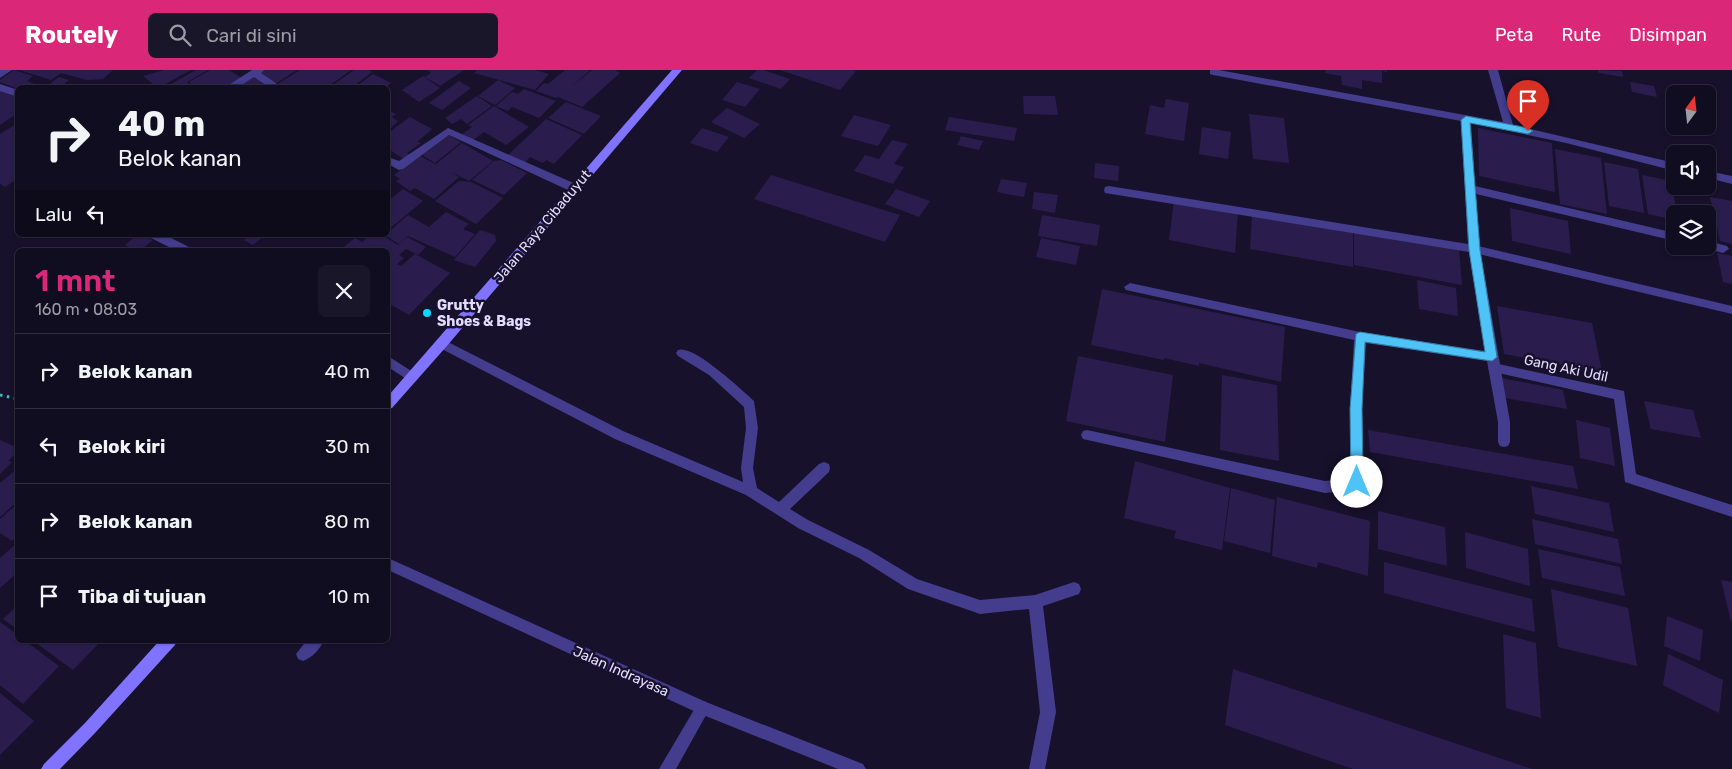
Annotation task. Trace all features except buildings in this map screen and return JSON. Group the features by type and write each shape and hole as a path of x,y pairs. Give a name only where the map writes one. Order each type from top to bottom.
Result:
{"main road":[{"name":"Jalan Raya Cibaduyut","path":"390,402 442,344 677,70"},
{"path":"49,769 90,728 167,643"}],"street":[{"path":"0,75 7,70"},
{"path":"1202,70 1509,127 1666,165"},
{"path":"1493,70 1509,127"},
{"path":"234,85 257,71 274,85"},
{"path":"0,87 15,93"},
{"path":"1466,120 1474,250 1504,422 1504,442"},
{"path":"390,161 399,166 448,131 574,188"},
{"path":"1716,177 1732,180"},
{"path":"1471,189 1666,236"},
{"path":"1110,190 1474,250 1732,310"},
{"path":"159,237 181,248"},
{"path":"1716,247 1723,249"},
{"path":"1130,287 1360,337 1493,362"},
{"path":"1087,435 1325,487 1345,486 1357,482 1356,409 1360,337"},
{"path":"442,344 619,436 750,491 803,524 864,554 913,584 980,607 1035,602 1074,589"},
{"path":"682,353 713,372 750,405 752,428 747,468 750,491"},
{"path":"390,362 412,377"},
{"name":"Gang Aki Udil","path":"1493,362 1620,395 1630,478 1732,511"},
{"path":"780,509 824,468"},
{"name":"Jalan Indrayasa","path":"390,567 703,708 858,769"},
{"path":"1035,602 1048,712 1037,769"},
{"path":"303,654 314,643"},
{"path":"667,769 703,708"}],"path":[{"path":"0,395 15,399"}],"place":[{"name":"Grutty Shoes & Bags","path":"427,313"}],"route":[{"path":"1357,482 1356,409 1360,337 1492,357 1474,250 1466,120 1528,131"}]}
